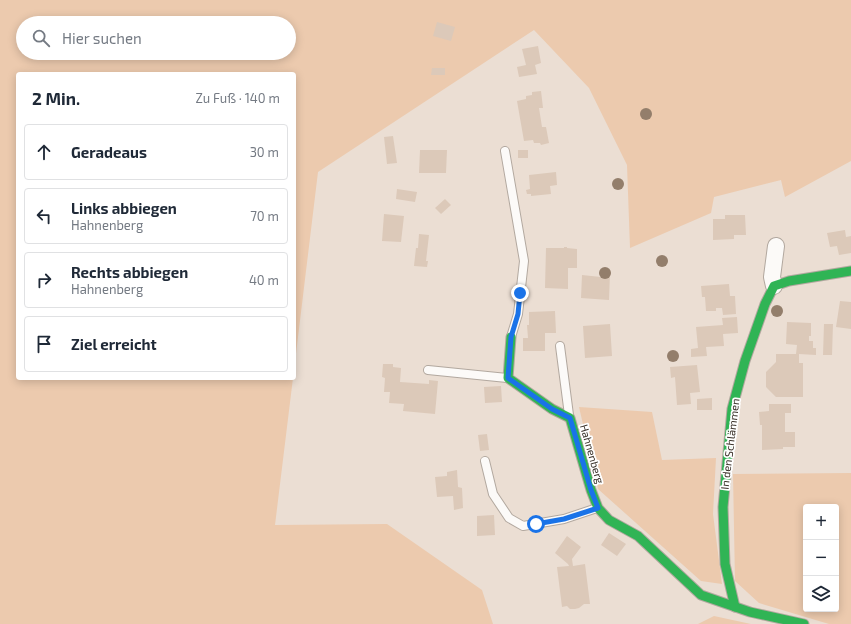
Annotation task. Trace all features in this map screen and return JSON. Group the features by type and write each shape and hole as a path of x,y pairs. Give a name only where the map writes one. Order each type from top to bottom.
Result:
{"street":[{"name":"In den Schlämmen","path":"735,607 725,564 722,508 732,409 745,361 765,304 774,286 772,277 776,246"},
{"path":"774,286 789,280 851,271"},
{"path":"508,378 511,337"},
{"name":"Hahnenberg","path":"508,378 552,409 570,418 591,490 598,508 609,520 638,536 701,594 735,607 804,624"}],"lane":[{"path":"505,150 524,261 518,314 511,337"},
{"path":"560,346 570,418"},
{"path":"428,370 508,378"},
{"path":"485,461 493,494 509,518 523,526 564,519 598,508"}],"shaded area":[{"path":"0,0 851,0 851,161 785,197 781,180 714,197 711,213 630,248 627,165 589,88 534,30 318,172 296,354 296,72 16,72 16,380 293,380 275,525 387,524 482,590 493,624 0,624"},
{"path":"579,407 652,412 662,460 716,458 713,514 722,584 701,581 598,489"},
{"path":"851,473 851,624 829,624 759,603 735,581 733,474"},
{"path":"714,616 751,624 698,624"}],"building":[{"path":"437,22 455,27 451,41 433,36"},
{"path":"538,46 541,63 535,65 537,74 519,77 517,67 526,65 522,49"},
{"path":"432,68 445,68 445,75 431,75"},
{"path":"541,91 543,108 539,108 542,127 546,127 549,143 541,145 540,143 534,143 533,140 524,141 517,101 526,99 526,96 532,95 532,92"},
{"path":"393,136 397,163 387,164 384,137"},
{"path":"420,150 447,150 446,173 419,173"},
{"path":"518,150 528,150 528,158 518,158"},
{"path":"556,172 557,185 550,186 551,194 531,196 531,194 527,194 526,190 530,189 529,175"},
{"path":"397,189 417,192 415,202 396,199"},
{"path":"445,199 451,205 441,214 435,208"},
{"path":"384,214 404,216 401,242 382,241"},
{"path":"725,215 745,215 746,235 734,235 734,239 713,240 713,219 725,219"},
{"path":"845,230 846,237 851,236 851,253 839,255 837,246 830,247 827,233"},
{"path":"419,234 429,235 426,261 428,261 427,267 414,266"},
{"path":"564,247 577,249 577,268 568,268 568,289 545,288 546,248"},
{"path":"601,273 610,273 609,300 581,298 582,275 601,277"},
{"path":"729,284 730,296 735,296 736,314 723,315 722,308 716,308 716,311 706,311 705,297 702,297 701,286"},
{"path":"840,301 851,302 851,329 836,327"},
{"path":"555,311 556,333 545,333 545,351 523,351 523,338 528,338 527,325 529,325 529,312"},
{"path":"737,317 738,333 723,334 724,346 706,347 707,356 691,357 691,349 698,348 696,327 723,325 722,318"},
{"path":"787,322 811,323 811,336 809,336 809,341 813,341 813,348 816,348 816,355 799,354 799,363 803,363 803,397 776,397 766,387 766,372 776,362 776,354 796,354 797,345 786,344"},
{"path":"610,324 612,356 585,358 583,326"},
{"path":"824,324 833,324 832,355 823,355"},
{"path":"383,364 393,364 393,367 401,368 400,382 429,384 429,380 438,381 435,414 403,411 404,404 389,403 390,392 384,392 385,378 382,377"},
{"path":"697,365 700,392 690,393 691,404 677,405 675,377 671,378 670,367"},
{"path":"501,386 502,402 485,403 484,387"},
{"path":"712,398 712,410 697,410 697,399"},
{"path":"769,404 791,404 791,413 785,413 785,432 795,432 795,447 762,450 762,425 760,425 759,412 769,411"},
{"path":"487,434 489,450 480,451 478,435"},
{"path":"457,470 458,487 462,488 463,508 454,510 453,496 437,497 435,477 447,476 447,472"},
{"path":"494,515 495,535 477,536 477,516"},
{"path":"609,533 626,544 617,556 601,545"},
{"path":"567,536 581,547 572,559 573,566 585,564 590,604 584,604 575,609 570,609 567,606 562,607 557,567 569,566 555,553"}],"traffic: fast":[{"path":"735,607 725,564 723,507 732,409 745,361 765,304 774,286 789,281 851,271"},
{"path":"511,337 508,378 552,409 570,418 591,490 598,508 609,520 638,536 701,595 750,612 804,624"}],"route":[{"path":"520,293 518,314 511,337 508,378 552,409 570,418 591,490 598,508 564,519 536,524"}]}
